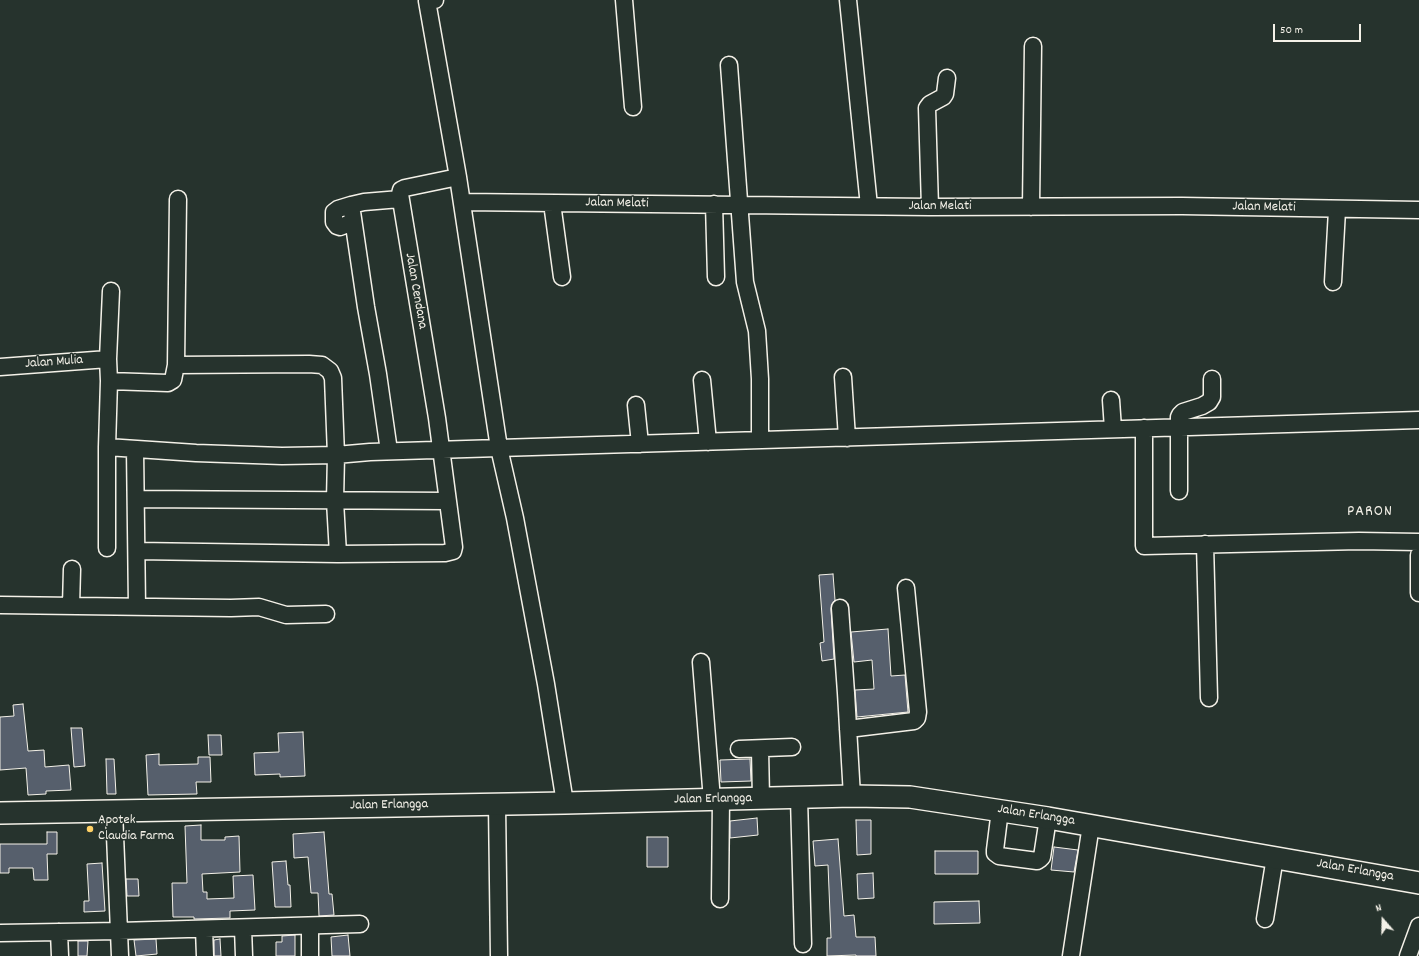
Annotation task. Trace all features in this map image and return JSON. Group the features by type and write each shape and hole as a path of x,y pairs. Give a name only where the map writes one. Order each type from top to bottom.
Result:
{"main road":[{"name":"Jalan Erlangga","path":"0,813 717,800 852,796 910,797 1091,825 1419,883"}],"street":[{"path":"430,0 500,452 515,518 546,684 565,803"},
{"path":"624,0 633,107"},
{"path":"848,0 869,206"},
{"path":"1031,207 1033,46"},
{"path":"730,65 745,282 757,331 760,379 760,440"},
{"path":"930,207 927,108 930,104 943,97 948,78"},
{"path":"389,451 351,205 364,202 400,199 401,190 405,188 458,177"},
{"path":"109,381 168,383 173,380 176,365 178,199"},
{"name":"Jalan Cendana","path":"338,554 450,553 454,547 437,418 400,199"},
{"name":"Jalan Melati","path":"462,202 930,207 1182,206 1337,210 1419,210"},
{"path":"552,203 562,277"},
{"path":"714,204 716,277"},
{"path":"1333,282 1337,210"},
{"path":"107,548 106,446 111,291"},
{"name":"Jalan Mulia","path":"0,367 108,359"},
{"path":"137,551 338,554 335,501 336,455 333,378 330,371 322,366 309,364 176,365"},
{"path":"843,378 847,438"},
{"path":"1179,491 1178,417 1209,402 1212,397 1212,379"},
{"path":"702,380 708,442"},
{"path":"1111,400 1113,429"},
{"path":"636,404 640,444"},
{"path":"106,446 196,453 282,456 336,455 389,451 441,455 640,444 1419,420"},
{"path":"1144,428 1144,546 1359,541 1419,542"},
{"path":"135,449 137,607"},
{"path":"136,499 447,501"},
{"path":"1205,544 1209,698"},
{"path":"1419,555 1419,594"},
{"path":"71,606 72,569"},
{"path":"848,729 914,721 917,718 918,712 906,588"},
{"path":"0,605 259,607 286,615 326,614"},
{"path":"840,608 852,796"},
{"path":"701,662 717,800 720,899"},
{"path":"739,749 792,747"},
{"path":"760,749 761,799"},
{"path":"799,798 803,944"},
{"path":"497,804 499,956"},
{"path":"1000,810 995,850 995,854 998,856 1037,861 1040,859 1042,857 1048,818"},
{"path":"114,811 120,956"},
{"path":"1071,956 1091,825"},
{"path":"1265,919 1275,857"},
{"path":"0,933 360,924"},
{"path":"310,926 310,956"},
{"path":"1408,956 1419,926"},
{"path":"243,928 244,956"},
{"path":"204,929 205,956"},
{"path":"59,932 60,956"}],"building":[{"path":"833,574 835,600 831,609 834,659 822,661 820,643 824,642 819,575"},
{"path":"888,629 891,676 905,675 908,712 857,717 855,690 874,689 872,660 854,662 851,632"},
{"path":"23,704 28,751 44,750 45,767 69,765 71,790 46,791 46,794 28,795 26,768 0,770 0,717 14,716 13,705"},
{"path":"71,728 82,728 85,766 74,767"},
{"path":"303,732 305,776 280,777 280,774 255,775 254,753 279,752 278,733"},
{"path":"208,735 221,735 222,755 209,755"},
{"path":"159,754 159,765 198,764 198,757 210,757 211,782 196,782 197,794 148,795 146,755"},
{"path":"106,759 114,759 116,794 107,794"},
{"path":"750,759 751,781 721,782 720,760"},
{"path":"757,818 758,835 730,838 730,821"},
{"path":"856,820 871,820 871,854 857,855"},
{"path":"201,825 201,840 225,840 225,837 239,836 240,872 202,874 203,892 207,892 207,899 234,898 233,876 253,875 255,910 230,911 230,918 194,919 194,917 173,917 172,883 187,883 185,826"},
{"path":"47,832 57,832 57,854 47,854 48,880 34,880 33,868 9,868 9,873 0,873 0,844 47,844"},
{"path":"324,832 329,894 332,894 334,915 319,916 318,893 311,893 308,857 294,858 293,834"},
{"path":"647,837 668,837 668,867 647,867"},
{"path":"838,839 844,916 854,915 856,937 875,937 876,956 827,956 827,938 831,938 828,865 815,866 813,841"},
{"path":"1054,847 1078,850 1074,872 1051,870"},
{"path":"935,851 978,851 978,874 935,874"},
{"path":"286,861 288,885 290,885 291,907 275,907 272,862"},
{"path":"102,863 105,911 84,912 84,901 89,901 87,864"},
{"path":"873,873 874,898 858,899 857,874"},
{"path":"126,879 138,879 139,896 127,896"},
{"path":"979,901 980,923 934,924 934,902"},
{"path":"295,935 295,956 276,956 276,942 282,942 282,936"},
{"path":"348,935 350,956 332,956 331,937"},
{"path":"156,939 157,954 136,956 134,940"},
{"path":"220,939 221,956 214,956 214,940"},
{"path":"78,941 88,941 87,956 78,956"}],"place":[{"name":"Apotek Claudia Farma","path":"90,829"}],"district":[{"name":"PARON","path":"1370,513"}]}
